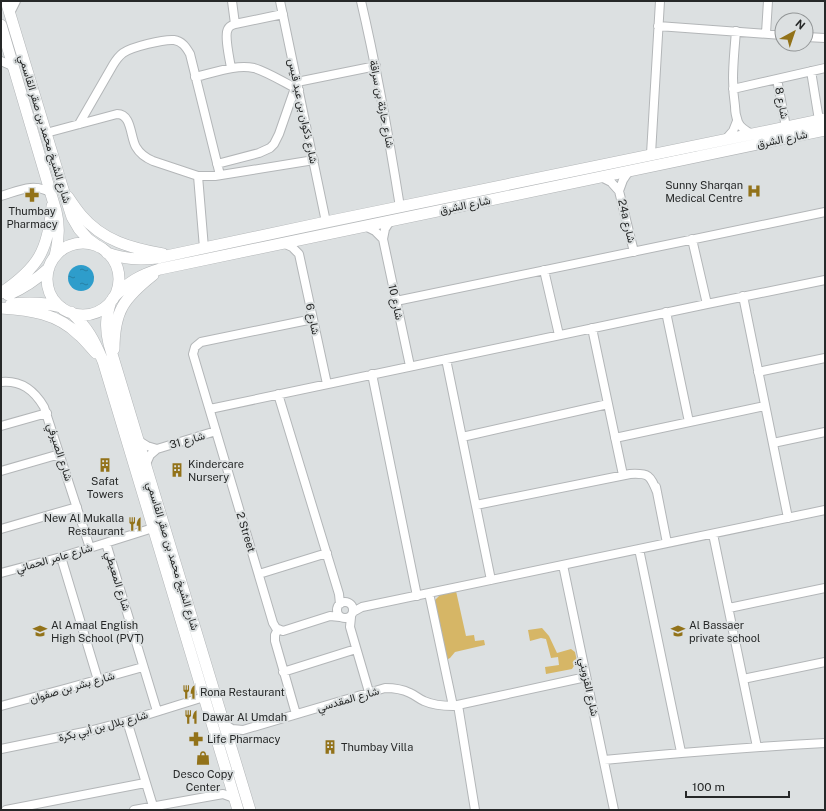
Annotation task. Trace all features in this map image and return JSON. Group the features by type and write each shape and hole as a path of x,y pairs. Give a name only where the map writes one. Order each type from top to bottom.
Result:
{"main road":[{"name":"شارع الشيخ محمد بن صقر القاسمي","path":"6,1 72,217 79,229 88,239 103,250"},
{"name":"شارع الشيخ محمد بن صقر القاسمي","path":"2,30 56,211 59,228 56,256"},
{"name":"شارع الشرق","path":"103,250 119,257 132,259 145,260 157,258 822,119"},
{"name":"شارع الشرق","path":"112,299 130,282 139,276 160,269 825,130"},
{"path":"676,161 691,154 690,149 686,147"},
{"path":"63,190 81,215 116,242 144,251 170,255"},
{"path":"1,293 23,277 39,258 48,235 51,195"},
{"path":"364,226 360,222 361,218 374,212"},
{"path":"1,308 24,302 37,302 50,304 67,310 80,314 97,312 105,307 112,299 117,289 119,279 113,260 103,250 90,244 81,243 71,245 63,249 56,256 49,268 47,277 48,286 56,302 67,310"},
{"path":"1,297 28,285 49,268"},
{"path":"114,360 114,338 119,314 132,293 160,269"},
{"name":"شارع الشيخ محمد بن صقر القاسمي","path":"112,299 106,322 108,339 250,810"},
{"path":"1,308 40,312 54,318 78,334 103,362"},
{"name":"شارع الشيخ محمد بن صقر القاسمي","path":"67,310 87,329 103,362 238,810"},
{"path":"179,616 185,616 195,642 202,650"}],"street":[{"path":"10,13 16,1"},
{"path":"232,1 235,24"},
{"name":"شارع ذكوان بن عبد قيس","path":"280,1 326,222"},
{"name":"شارع حارثة بن سراقة","path":"361,1 376,66 400,207"},
{"path":"651,154 660,1"},
{"path":"766,33 768,1"},
{"path":"231,68 226,32 230,27 235,24 283,14"},
{"path":"658,26 774,34"},
{"path":"1,49 4,41 2,30"},
{"path":"736,31 733,89 737,121 743,129 752,134"},
{"path":"814,37 825,38"},
{"path":"79,124 117,58 123,53 137,46 174,40 184,45 190,54 220,175"},
{"path":"1,61 14,68"},
{"path":"196,77 231,68 254,68 297,86 376,66"},
{"path":"733,89 825,68"},
{"path":"811,71 822,119"},
{"name":"شارع 8","path":"777,79 786,127"},
{"path":"217,164 260,153 270,148 274,144 279,134 297,86"},
{"path":"46,133 117,114 122,115 127,118 136,147 146,158 198,176 220,175 314,160"},
{"path":"726,139 733,131 737,121"},
{"path":"31,187 39,180 44,171"},
{"name":"24a شارع","path":"629,171 623,180 620,191 634,252"},
{"path":"198,176 204,248"},
{"name":"24a شارع","path":"600,177 611,182 620,191"},
{"path":"1,196 31,187 42,188 51,195"},
{"path":"396,301 825,212"},
{"path":"383,239 385,229 390,221"},
{"path":"364,226 375,231 383,239"},
{"path":"283,243 292,247 299,254 303,245 309,238"},
{"name":"شارع 10","path":"383,239 410,366"},
{"path":"692,239 707,304"},
{"name":"شارع 6","path":"299,254 327,384"},
{"path":"544,270 560,335"},
{"path":"210,409 666,312 825,280"},
{"path":"743,296 788,518"},
{"path":"666,312 689,422"},
{"name":"2 Street","path":"296,714 275,641 275,635 278,629 274,625 193,354 195,347 198,344 313,319"},
{"path":"592,328 615,438 626,474"},
{"path":"758,372 825,358"},
{"path":"446,359 491,580"},
{"path":"372,374 417,596"},
{"name":"شارع الصيرفي","path":"1,382 16,383 24,386 32,391 41,401 47,413 90,548"},
{"path":"278,394 369,692"},
{"path":"462,437 608,404"},
{"path":"615,438 765,406"},
{"path":"1,426 47,413"},
{"name":"شارع 31","path":"146,464 150,455 157,449 216,431"},
{"path":"773,443 825,432"},
{"name":"شارع 31","path":"139,441 147,446 157,449"},
{"path":"1,471 60,454"},
{"path":"476,505 626,474 643,474 649,476 657,492 667,543"},
{"path":"1,528 77,507"},
{"path":"278,629 283,631 345,610 825,510"},
{"name":"شارع عامر الحماني","path":"1,573 90,548 153,528"},
{"path":"712,534 758,746"},
{"name":"شارع المعيطي","path":"106,543 156,711"},
{"path":"639,549 681,752"},
{"path":"259,574 327,553"},
{"path":"61,556 98,680"},
{"name":"شارع القزويني","path":"563,565 614,810"},
{"path":"729,608 825,588"},
{"path":"429,593 455,705 475,810"},
{"path":"283,672 356,649"},
{"path":"743,679 825,662"},
{"name":"شارع بشر بن صفوان","path":"1,706 143,667"},
{"name":"شارع المقدسي","path":"243,730 385,688 393,688 409,692 425,701 443,706 455,705 586,677"},
{"name":"شارع بلال بن أبي بكرة","path":"1,749 70,735 204,697"},
{"path":"127,720 152,806"},
{"path":"224,723 232,729 243,730"},
{"path":"230,746 235,737 243,730"},
{"path":"604,760 758,746 825,743"},
{"path":"6,810 146,783"},
{"path":"223,794 229,788 230,784"},
{"path":"134,810 223,794 234,798"}],"shaded area":[{"path":"456,591 466,636 474,635 475,641 484,640 485,645 455,652 450,658 444,661 433,602 440,595"},
{"path":"542,628 549,636 557,653 571,649 575,652 577,661 572,669 546,674 545,667 559,665 558,657 551,658 546,639 541,638 530,641 528,630"}],"water":[{"path":"81,265 90,269 94,278 90,287 81,291 72,287 68,278 72,269"}],"place":[{"name":"Sunny Sharqan Medical Centre","path":"754,191"},
{"name":"Thumbay Pharmacy","path":"32,195"},
{"name":"Safat Towers","path":"105,465"},
{"name":"Kindercare Nursery","path":"177,470"},
{"name":"New Al Mukalla Restaurant","path":"135,524"},
{"name":"Al Amaal English High School (PVT)","path":"40,631"},
{"name":"Al Bassaer private school","path":"678,631"},
{"name":"Rona Restaurant","path":"189,692"},
{"name":"Dawar Al Umdah","path":"191,717"},
{"name":"Life Pharmacy","path":"196,739"},
{"name":"Thumbay Villa","path":"330,747"},
{"name":"Desco Copy Center","path":"203,758"}]}
